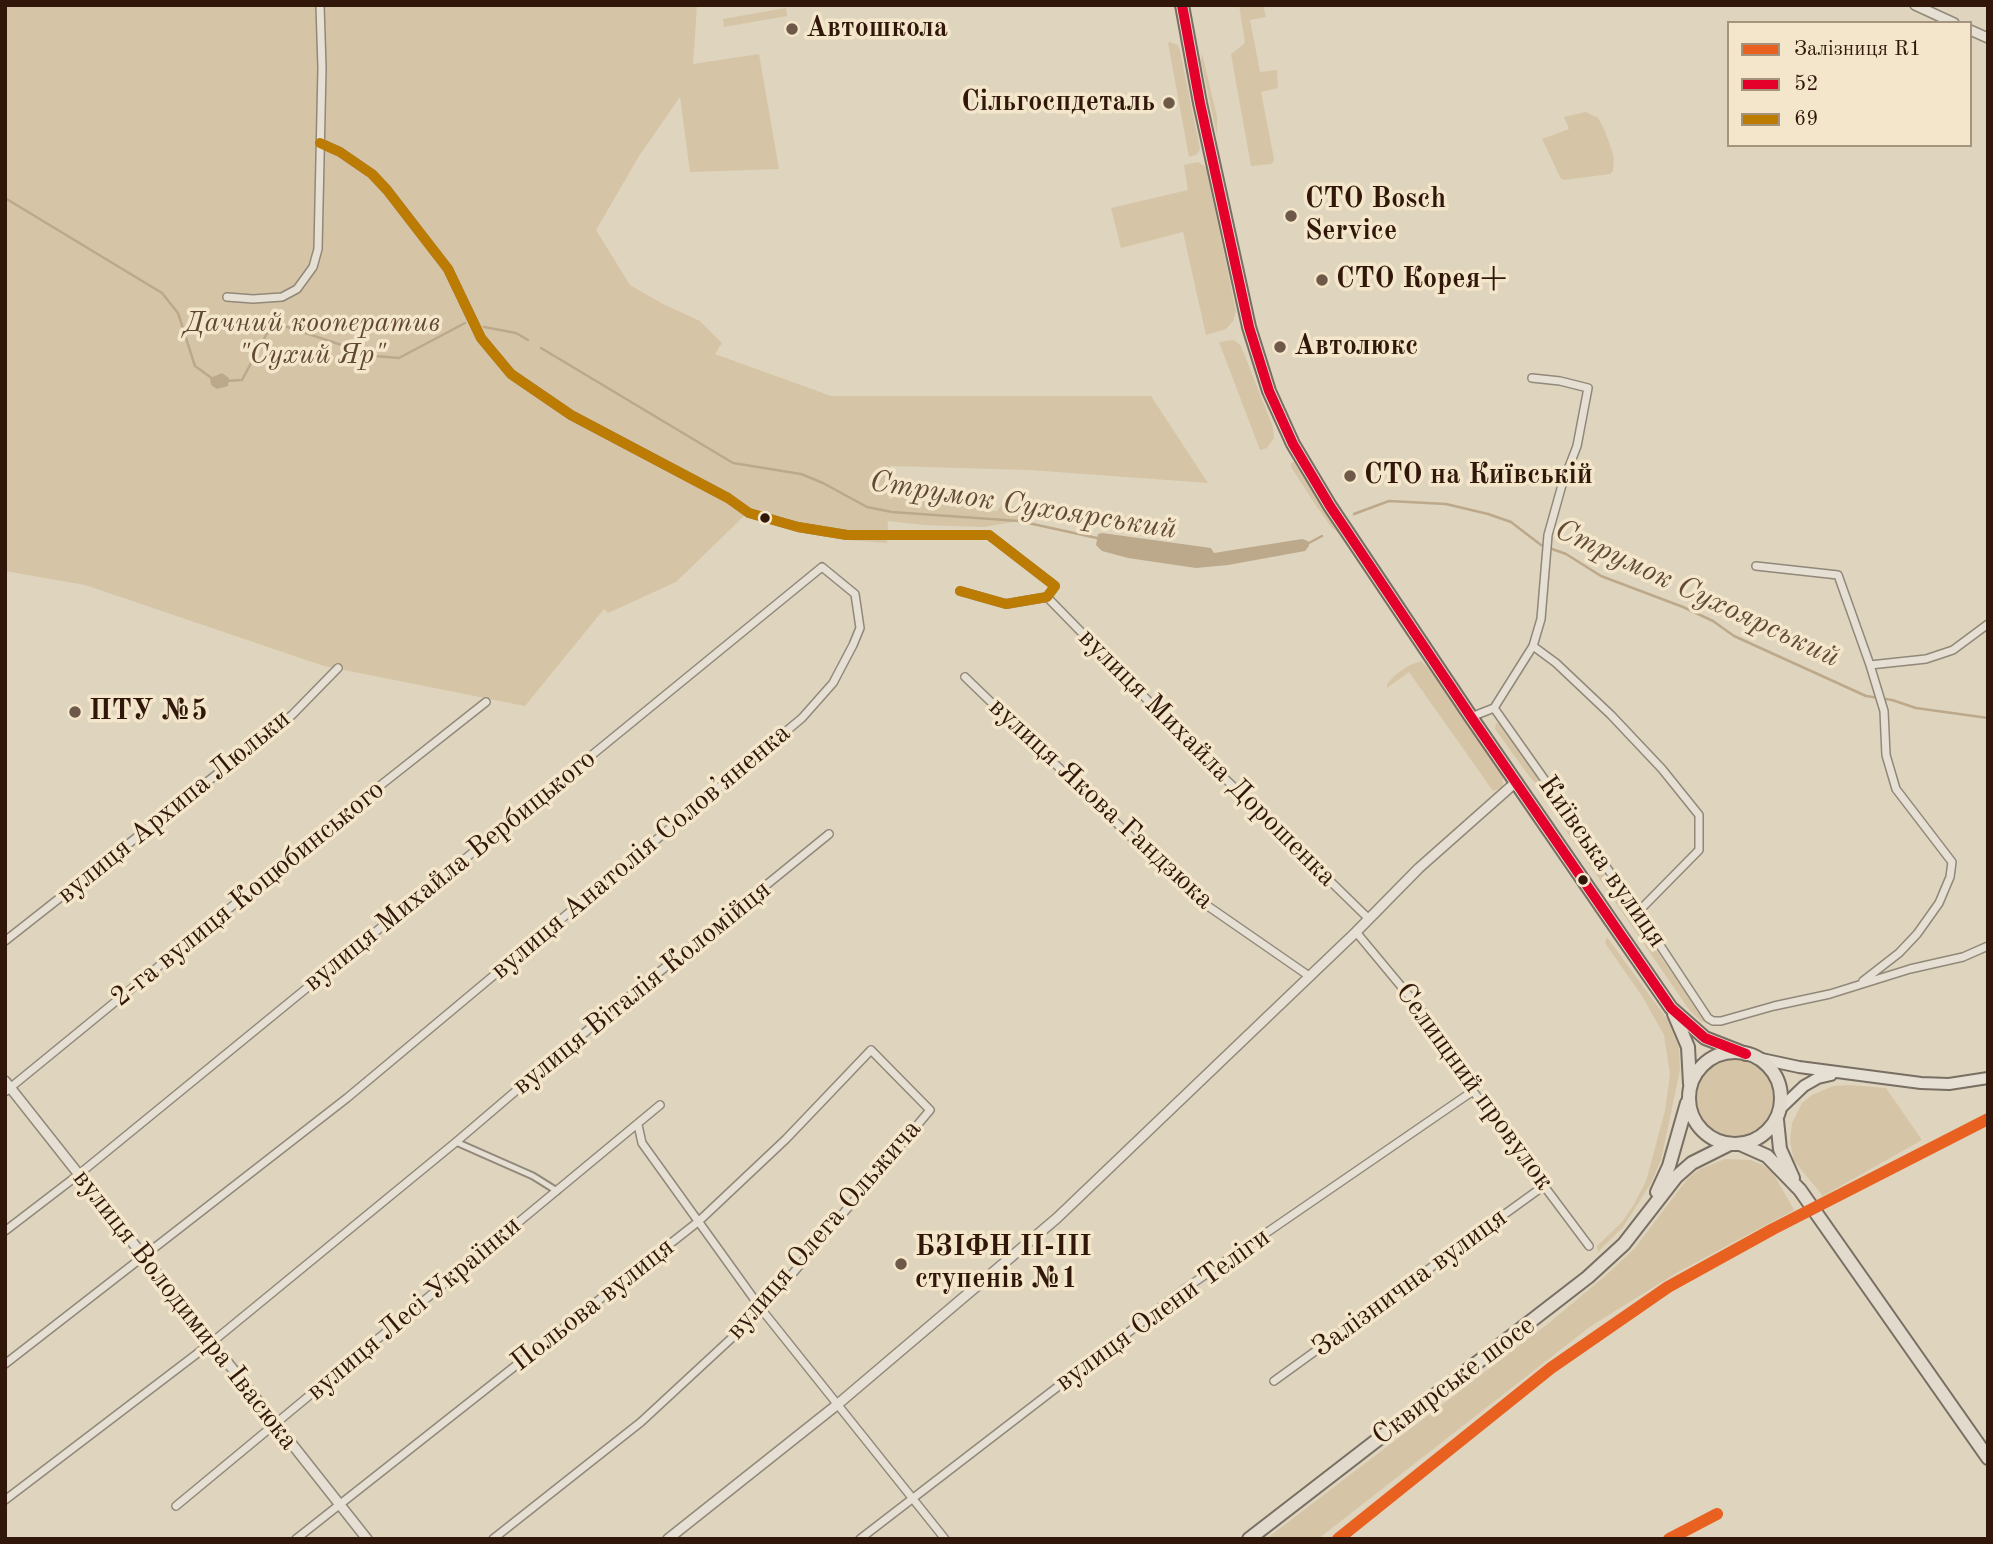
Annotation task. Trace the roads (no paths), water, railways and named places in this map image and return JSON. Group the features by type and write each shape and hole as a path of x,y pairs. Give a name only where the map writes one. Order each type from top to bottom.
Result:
{"main road":[{"name":"Київська вулиця","path":"1182,5 1257,360 1281,421 1308,471 1471,718 1671,1008 1688,1047 1689,1093"},
{"name":"Київська вулиця","path":"1671,1008 1705,1038 1751,1056"},
{"path":"1800,1190 1767,1156 1704,1133 1695,1123 1689,1111 1689,1093 1703,1064 1722,1053 1751,1056 1799,1067 1921,1083 1988,1078"},
{"path":"1751,1056 1769,1068 1781,1092 1780,1149 1800,1190 1988,1458"},
{"path":"1735,1144 1760,1136 1804,1086 1818,1078 1841,1073"},
{"name":"Сквирське шосе","path":"1648,1211 1669,1166 1689,1093"},
{"name":"Сквирське шосе","path":"1250,1539 1588,1277 1624,1244 1676,1177 1692,1163 1735,1144"}],"street":[{"path":"227,296 253,299 282,297 297,289 313,267 318,249 322,68 320,5"},
{"path":"1915,5 1950,21"},
{"path":"1972,31 1988,38"},
{"path":"320,143 340,152 372,174 387,190 448,269 481,338 511,374 570,415 728,498 750,513 798,527 847,535 989,535 1055,586 1047,597 1006,604 960,591"},
{"path":"1471,718 1494,708 1533,646 1541,620 1547,541 1562,485 1577,446 1588,388 1532,378"},
{"path":"1756,566 1838,575 1882,704 1886,755 1896,789 1952,862 1950,877 1938,903 1917,934 1899,953 1857,986"},
{"name":"вулиця Анатолія Соловʼяненка","path":"5,1364 338,1106 802,718 834,683 860,628 855,594 822,567"},
{"name":"вулиця Михайла Вербицького","path":"5,1230 78,1175 822,567"},
{"name":"вулиця Михайла Дорошенка","path":"1047,597 1205,759 1368,918"},
{"path":"1870,665 1926,659 1953,649 1988,624"},
{"path":"1533,646 1556,663 1611,715 1662,769 1699,815 1699,849 1638,912"},
{"name":"вулиця Архипа Люльки","path":"5,941 292,715 338,668"},
{"name":"вулиця Якова Гандзюка","path":"965,677 1189,893 1309,976"},
{"name":"2-га вулиця Коцюбинського","path":"7,1087 486,702"},
{"name":"Київська вулиця","path":"1494,708 1638,912 1708,1018 1721,1021 1857,986"},
{"path":"668,1539 838,1404 1057,1218 1356,932 1419,868 1516,782"},
{"name":"вулиця Віталія Коломійця","path":"5,1500 211,1343 829,834"},
{"name":"Селищний провулок","path":"1356,932 1420,1009 1473,1091 1589,1246"},
{"path":"1857,986 1910,969 1962,957 1988,946"},
{"name":"Польова вулиця","path":"296,1539 699,1221 786,1139 871,1050"},
{"name":"вулиця Олега Ольжича","path":"493,1539 641,1422 762,1310 930,1110 871,1050"},
{"name":"вулиця Володимира Івасюка","path":"7,1087 367,1539"},
{"name":"вулиця Олени Теліги","path":"860,1539 1186,1288 1473,1091"},
{"name":"вулиця Лесі Українки","path":"177,1506 660,1105"},
{"path":"638,1125 642,1143 762,1310 945,1539"},
{"path":"456,1142 533,1176 557,1191"},
{"name":"Залізнична вулиця","path":"1274,1381 1545,1185"}],"waterway":[{"name":"Струмок Сухоярський","path":"5,198 162,293 178,313 195,366 213,379"},
{"name":"Струмок Сухоярський","path":"226,381 242,380 271,326 281,325 375,356 399,358 465,323"},
{"name":"Струмок Сухоярський","path":"484,327 516,333 528,340"},
{"name":"Струмок Сухоярський","path":"541,348 733,463 801,474 867,507 892,512 1019,521 1097,538"},
{"name":"Струмок Сухоярський","path":"1354,514 1389,501 1446,504 1488,514 1511,522 1541,545 1566,554 1601,576 1683,607 1713,621 1734,636 1866,696 1892,700 1916,708 1988,718"},
{"name":"Струмок Сухоярський","path":"1307,544 1322,536"}],"rail line":[{"name":"R1","path":"1338,1539 1551,1368 1668,1287 1773,1229 1988,1119"},
{"name":"R1","path":"1669,1539 1717,1514"}],"place":[{"name":"Автошкола","path":"792,29"},
{"name":"Сільгоспдеталь","path":"1169,103"},
{"name":"СТО Bosch Service","path":"1291,216"},
{"name":"СТО Корея+","path":"1322,280"},
{"name":"Автолюкс","path":"1280,347"},
{"name":"СТО на Київській","path":"1350,476"},
{"name":"ПТУ №5","path":"75,712"},
{"name":"БЗІФН ІІ-ІІІ ступенів №1","path":"901,1264"}],"park label":[{"name":"Дачний кооператив \"Сухий Яр\"","path":"312,340"}]}
